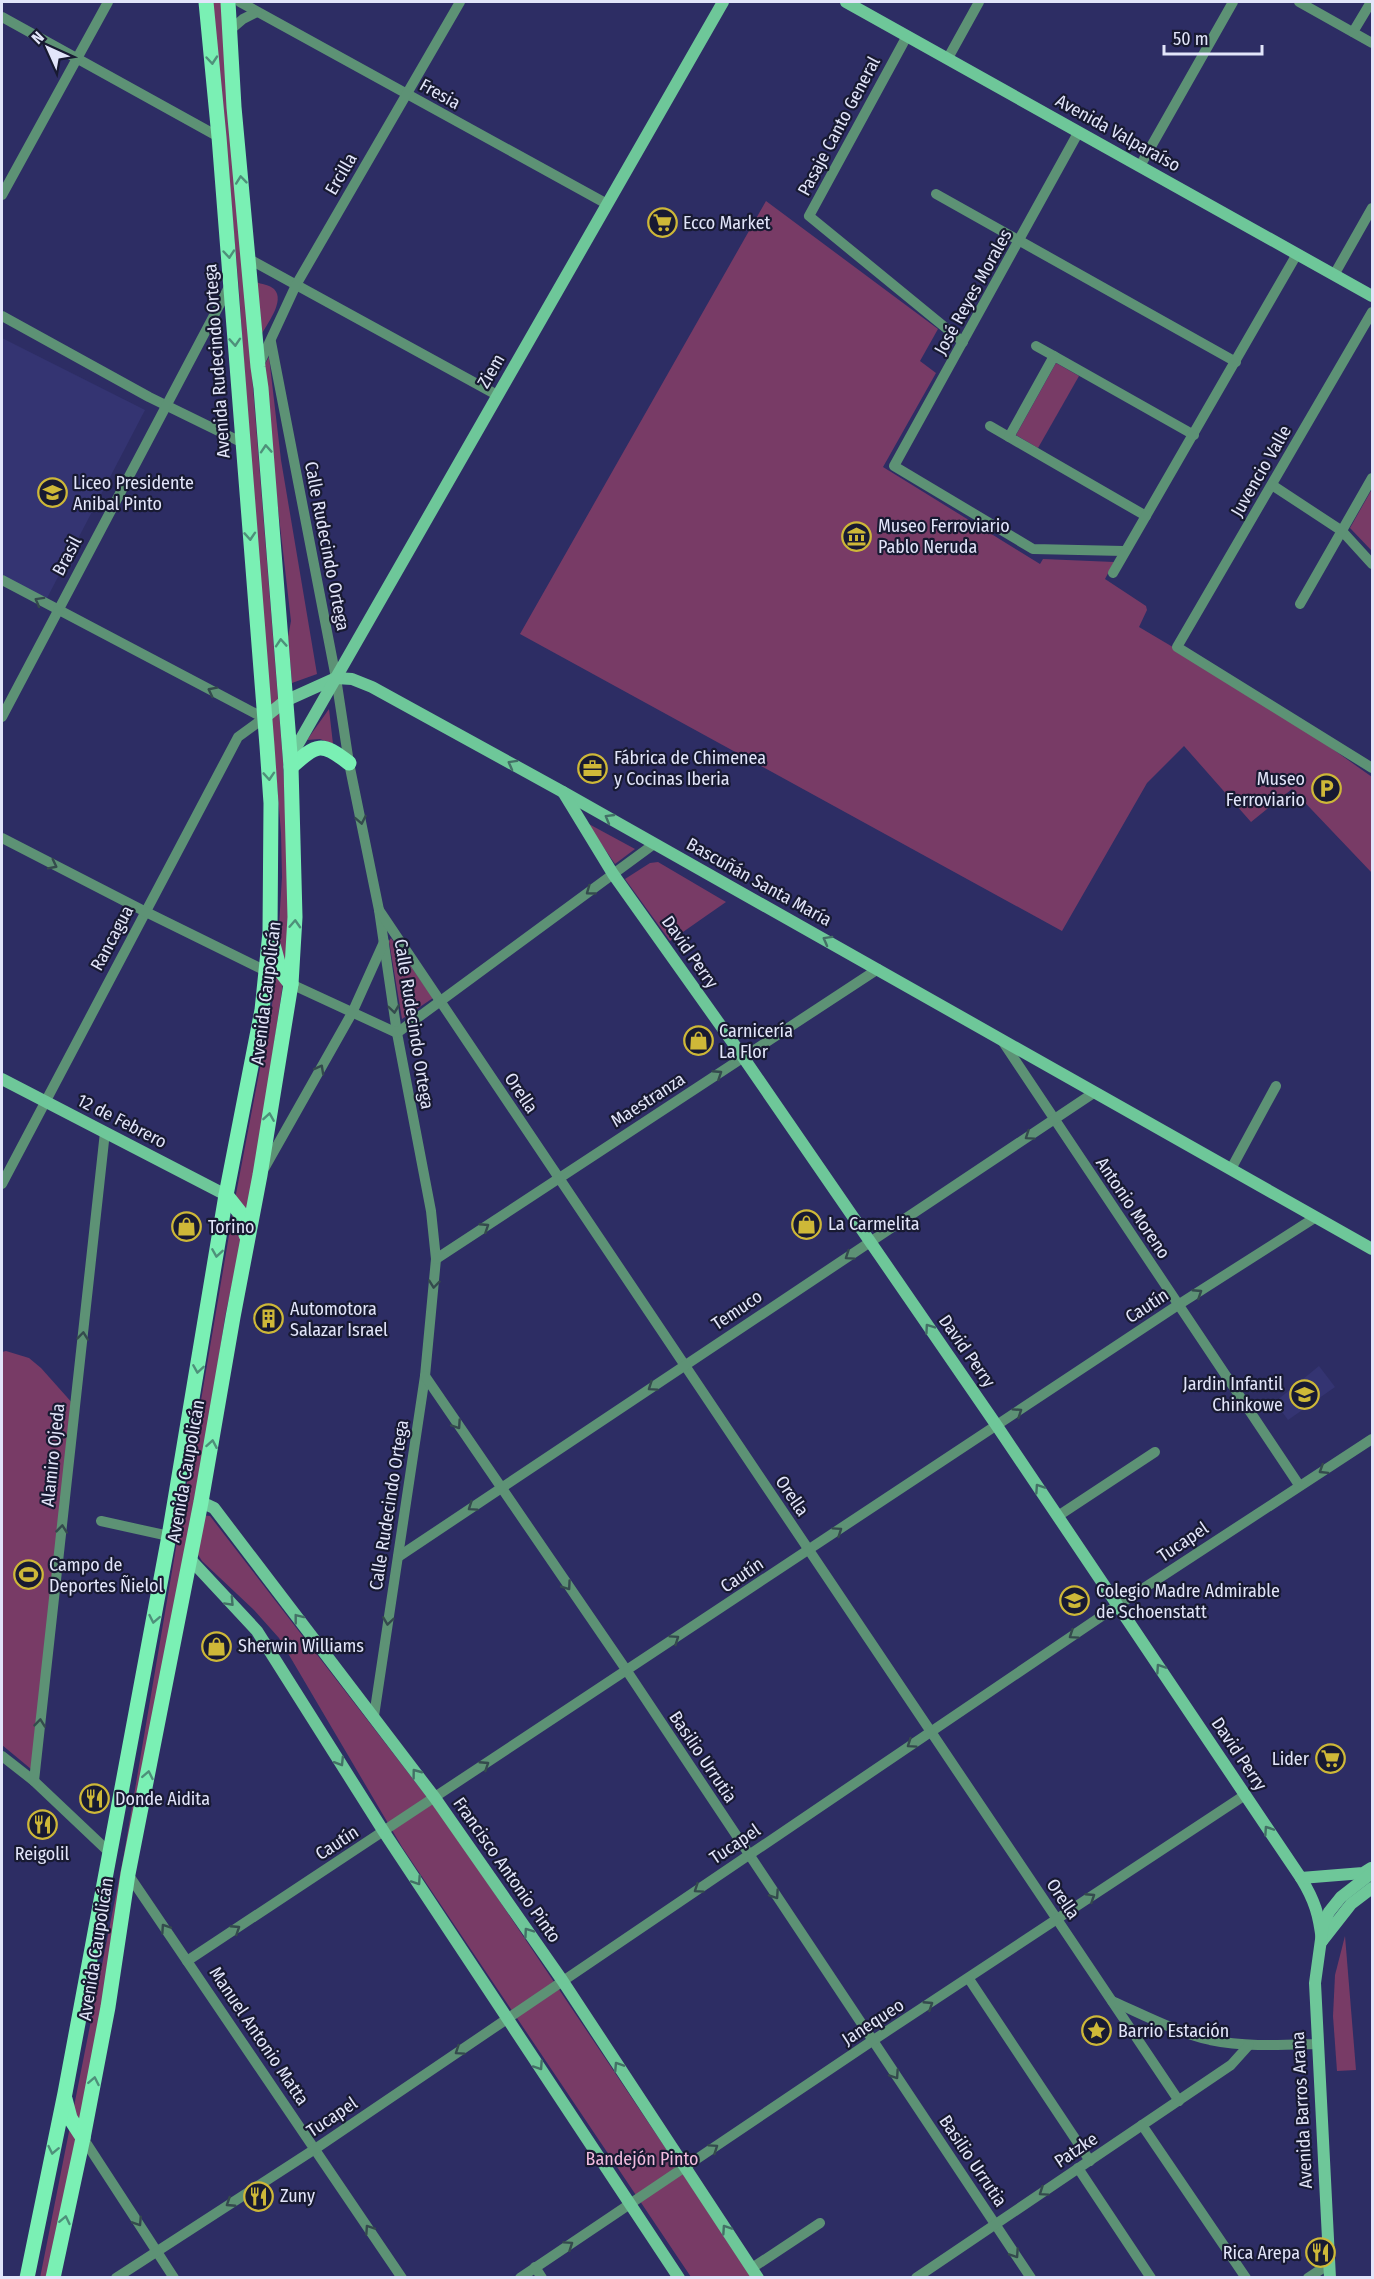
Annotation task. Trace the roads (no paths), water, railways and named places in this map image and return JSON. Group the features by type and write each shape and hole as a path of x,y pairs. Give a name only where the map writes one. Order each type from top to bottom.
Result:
{"main road":[{"name":"Avenida Rudecindo Ortega","path":"206,2 231,284 264,718"},
{"path":"228,2 234,107 261,388 285,701"},
{"name":"Avenida Caupolicán","path":"53,2277 83,2138 108,2007 128,1874 201,1502 260,1175 291,984 295,917 290,763 285,701"},
{"name":"Avenida Caupolicán","path":"27,2277 65,2093 172,1520 226,1195 262,1010 270,932 271,803 264,718"},
{"path":"290,763 318,748 329,749 349,763"},
{"path":"270,932 280,970 291,984"},
{"path":"226,1195 237,1207 245,1223 247,1233 245,1253"},
{"path":"207,1311 233,1317"},
{"path":"172,1520 174,1532 190,1559"},
{"path":"110,1853 123,1869 125,1894"},
{"path":"65,2093 70,2118 83,2138"}],"street":[{"path":"2,192 108,2"},
{"name":"Fresia","path":"240,2 607,204"},
{"name":"Ercilla","path":"258,367 296,285 460,2"},
{"name":"Ziem","path":"290,763 497,395 723,2"},
{"name":"Avenida Valparaíso","path":"846,2 1372,296"},
{"path":"948,58 979,2"},
{"path":"1140,166 1233,2"},
{"path":"1299,2 1372,43"},
{"path":"1353,32 1371,2"},
{"path":"229,30 257,12"},
{"path":"2,17 219,137"},
{"name":"Pasaje Canto General","path":"907,36 809,216 963,342"},
{"name":"José Reyes Morales","path":"1078,133 894,466 1033,549 1124,551"},
{"path":"936,194 1236,362"},
{"path":"1334,275 1372,208"},
{"path":"1113,573 1297,254"},
{"path":"249,259 497,395"},
{"name":"Brasil","path":"2,717 231,284"},
{"name":"Juvencio Valle","path":"1372,312 1176,647 1372,768"},
{"path":"2,316 165,405 243,443"},
{"name":"Calle Rudecindo Ortega","path":"271,342 336,678 349,763 379,910 397,1033 430,1211 436,1259 425,1376 374,1716"},
{"path":"1036,346 1194,435"},
{"path":"1008,437 1054,356"},
{"path":"990,426 1146,516"},
{"path":"1300,604 1372,478"},
{"path":"1272,485 1342,531 1372,564"},
{"path":"2,580 264,718 285,701 336,678"},
{"name":"Bascuñán Santa María","path":"336,678 352,679 372,687 563,792 1372,1249"},
{"name":"Rancagua","path":"2,1184 144,911 238,737 264,718"},
{"name":"David Perry","path":"563,792 613,874 997,1426 1301,1878 1315,1901 1322,1941"},
{"path":"2,838 266,971"},
{"path":"291,984 397,1033 654,844"},
{"name":"Orella","path":"379,910 1179,2101"},
{"path":"260,1175 352,1013 384,942"},
{"name":"Maestranza","path":"436,1259 878,969"},
{"name":"Antonio Moreno","path":"1000,1038 1299,1485"},
{"name":"12 de Febrero","path":"2,1079 226,1195"},
{"path":"1231,1169 1276,1086"},
{"name":"Temuco","path":"398,1557 1095,1092"},
{"name":"Alamiro Ojeda","path":"34,1782 105,1132"},
{"name":"Cautín","path":"188,1961 1178,1305 1316,1217"},
{"name":"Basilio Urrutia","path":"425,1376 627,1671 1031,2277"},
{"name":"Tucapel","path":"116,2277 315,2149 930,1731 1299,1485 1372,1439"},
{"path":"1058,1516 1155,1452"},
{"name":"Francisco Antonio Pinto","path":"201,1502 214,1508 435,1798 562,1980 755,2273"},
{"path":"101,1521 169,1536"},
{"path":"190,1559 257,1631 384,1832 679,2277"},
{"path":"2,1756 34,1782 110,1853"},
{"name":"Janequeo","path":"520,2277 1245,1795"},
{"path":"1301,1878 1363,1873 1372,1868"},
{"name":"Avenida Barros Arana","path":"1330,2277 1316,2044 1315,1983 1323,1925 1332,1907 1372,1873"},
{"name":"Manuel Antonio Matta","path":"128,1874 402,2277"},
{"name":"Avenida Barros Arana","path":"1322,1941 1351,1904 1372,1888"},
{"path":"969,1979 1090,2161"},
{"path":"1112,2001 1174,2028 1210,2040 1249,2045 1316,2044"},
{"name":"Patzke","path":"916,2277 1231,2065 1249,2045"},
{"path":"1142,2125 1245,2277"},
{"path":"83,2138 174,2277"},
{"path":"1078,2168 1151,2277"},
{"path":"755,2273 820,2223"},
{"path":"1308,2277 1329,2264"},
{"path":"535,2267 542,2277"}],"place":[{"name":"Ecco Market","path":"662,223"},
{"name":"Liceo Presidente Anibal Pinto","path":"52,493"},
{"name":"Museo Ferroviario Pablo Neruda","path":"857,536"},
{"name":"Fábrica de Chimenea y Cocinas Iberia","path":"593,768"},
{"name":"Museo Ferroviario","path":"1326,789"},
{"name":"Carnicería La Flor","path":"698,1041"},
{"name":"La Carmelita","path":"807,1224"},
{"name":"Torino","path":"187,1227"},
{"name":"Automotora Salazar Israel","path":"269,1319"},
{"name":"Jardin Infantil Chinkowe","path":"1304,1394"},
{"name":"Campo de Deportes Ñielol","path":"28,1575"},
{"name":"Colegio Madre Admirable de Schoenstatt","path":"1075,1601"},
{"name":"Sherwin Williams","path":"217,1646"},
{"name":"Lider","path":"1330,1759"},
{"name":"Donde Aidita","path":"94,1799"},
{"name":"Reigolil","path":"42,1825"},
{"name":"Barrio Estación","path":"1097,2031"},
{"name":"Zuny","path":"259,2196"},
{"name":"Rica Arepa","path":"1321,2253"}],"park label":[{"name":"Bandejón Pinto","path":"642,2159"}]}
